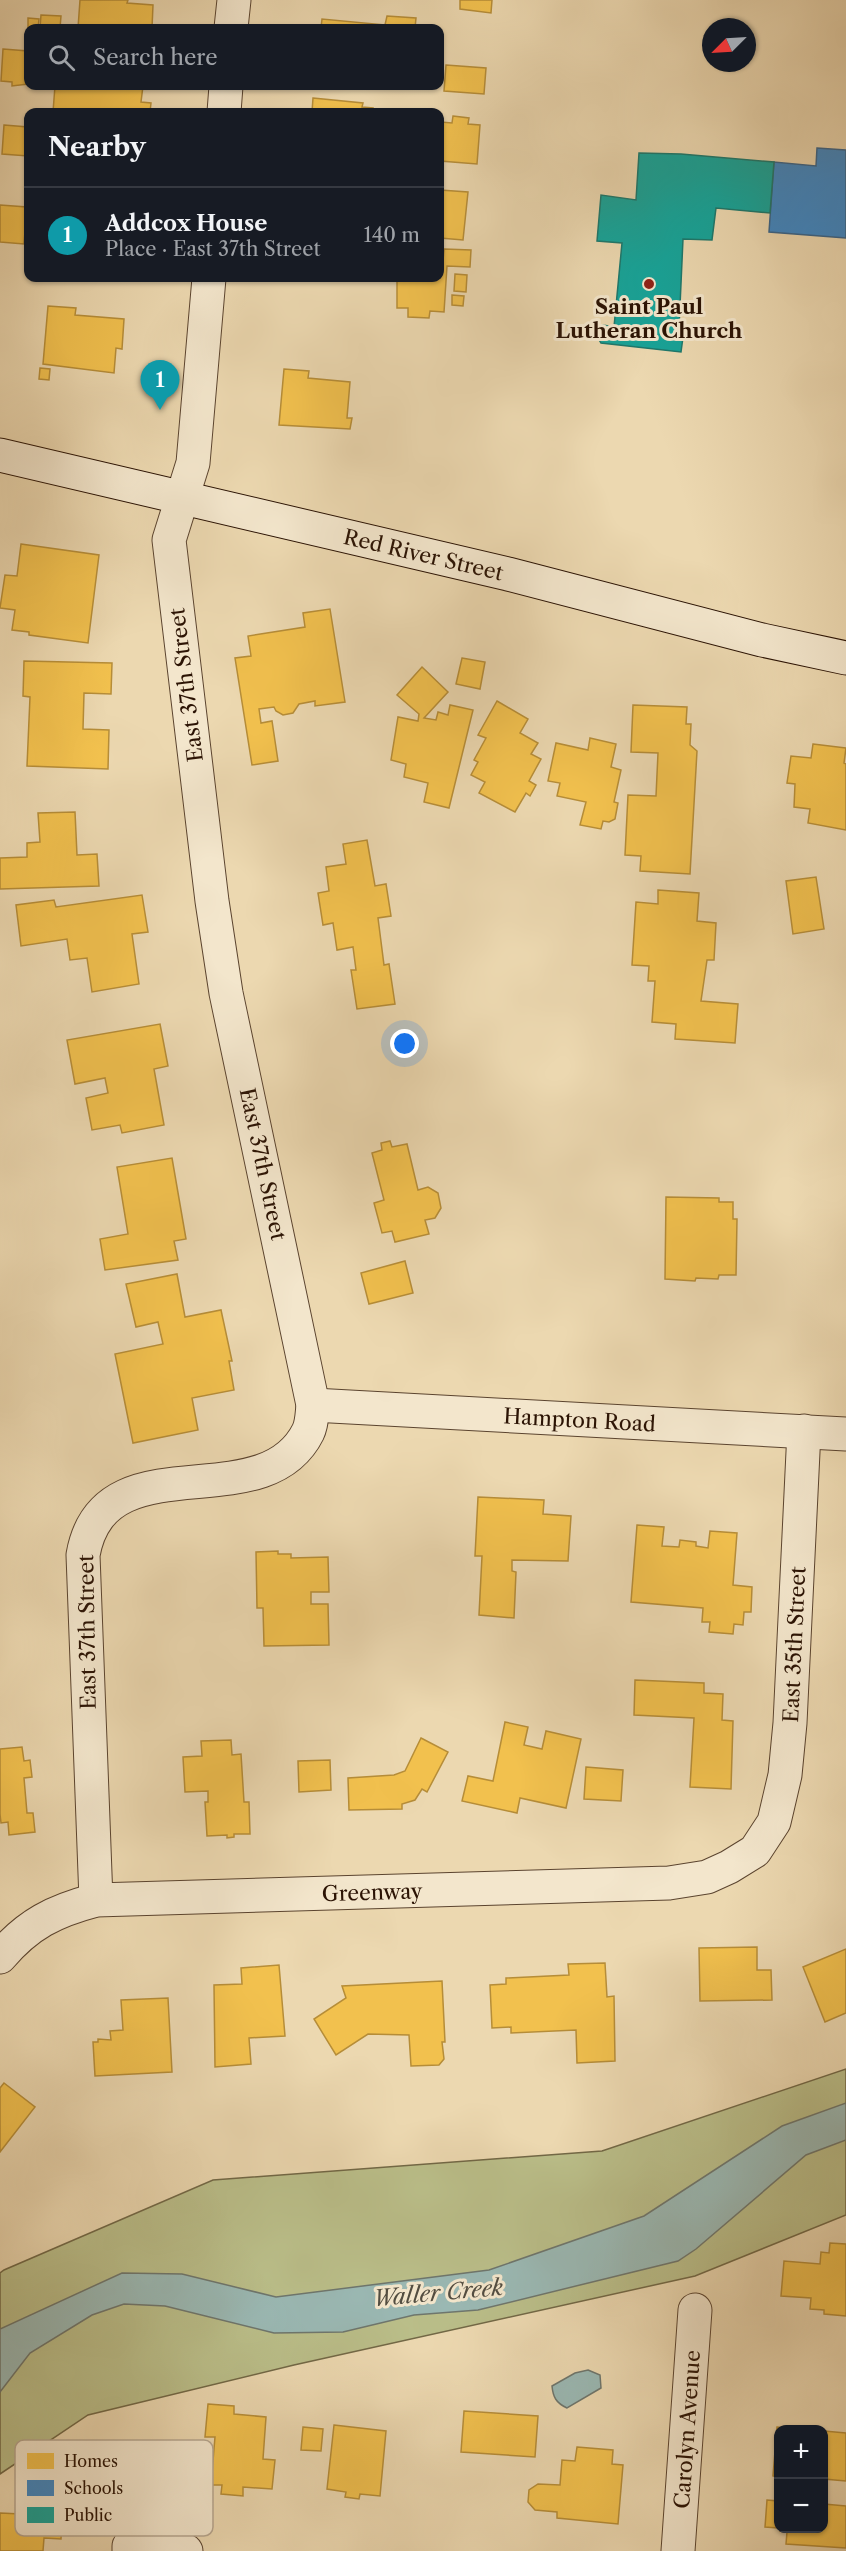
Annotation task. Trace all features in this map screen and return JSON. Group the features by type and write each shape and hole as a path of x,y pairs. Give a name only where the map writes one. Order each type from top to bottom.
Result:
{"street":[{"path":"231,24 234,0"},
{"path":"224,108 226,90"},
{"name":"East 37th Street","path":"96,1900 83,1555 87,1534 97,1515 116,1499 136,1490 258,1473 281,1463 298,1448 310,1430 313,1405 226,993 212,901 169,540 193,463 209,282"},
{"name":"Red River Street","path":"0,455 181,500 508,574 762,640 846,658"},
{"name":"Hampton Road","path":"313,1405 846,1434"},
{"name":"East 35th Street","path":"755,1851 774,1822 785,1775 790,1723 804,1431"},
{"name":"Greenway","path":"0,1957 38,1922 64,1908 96,1900 669,1883 707,1877 755,1851"},
{"name":"Carolyn Avenue","path":"678,2551 695,2310"},
{"path":"129,2549 186,2551"}],"green space":[{"path":"846,2069 846,2215 695,2276 294,2365 88,2415 51,2440 15,2440 15,2464 0,2474 0,2273 4,2270 213,2180 602,2151"}],"water":[{"name":"Waller Creek","path":"846,2103 846,2140 806,2155 696,2249 678,2261 478,2310 414,2315 343,2332 274,2333 165,2306 124,2304 92,2315 30,2353 0,2392 0,2329 122,2273 182,2274 276,2297 489,2270 644,2216 782,2126"},
{"path":"588,2370 600,2375 601,2388 567,2408 560,2404 554,2396 552,2386 575,2373"}],"building: Homes":[{"path":"80,0 128,0 127,3 153,5 152,24 78,24"},
{"path":"460,0 492,0 491,13 460,9"},
{"path":"41,15 61,16 60,24 40,24"},
{"path":"387,16 416,18 415,24 385,24"},
{"path":"28,18 39,19 38,24 28,24"},
{"path":"322,19 374,24 321,24"},
{"path":"3,49 24,51 24,84 12,86 12,82 1,81"},
{"path":"446,65 486,68 484,94 444,91"},
{"path":"55,90 142,90 141,102 151,103 150,108 53,108"},
{"path":"313,98 363,103 362,107 373,108 312,108"},
{"path":"453,116 469,118 468,124 480,125 477,164 444,161 444,122 452,123"},
{"path":"4,125 24,127 24,156 2,154"},
{"path":"444,190 468,192 463,240 444,238"},
{"path":"0,205 24,207 24,244 0,242"},
{"path":"444,249 471,250 470,267 447,266 444,312 430,311 429,318 408,317 408,308 397,308 397,282 444,282"},
{"path":"455,274 467,275 466,292 454,291"},
{"path":"452,295 464,296 463,306 452,305"},
{"path":"48,306 76,308 75,315 124,319 122,349 116,348 114,373 43,364"},
{"path":"40,368 50,369 49,380 39,379"},
{"path":"284,369 309,371 308,378 350,382 347,418 352,418 350,429 279,425"},
{"path":"21,544 99,555 88,643 29,635 29,632 12,630 15,610 0,608 5,575 17,576"},
{"path":"330,609 345,702 315,706 315,701 299,704 293,713 283,715 274,707 259,709 261,723 272,721 278,761 252,765 235,658 251,656 248,636 305,627 303,613"},
{"path":"462,658 485,662 480,689 456,684"},
{"path":"24,661 112,663 111,694 84,693 83,729 109,730 108,769 27,766 30,697 23,696"},
{"path":"422,667 448,692 424,718 436,720 438,712 448,715 450,705 473,710 449,808 424,802 428,783 404,777 406,764 391,760 398,717 418,721 419,714 397,695"},
{"path":"497,701 528,719 520,733 538,743 531,754 541,759 529,781 536,785 530,796 526,793 515,812 479,793 485,782 471,775 478,762 474,760 486,738 478,735"},
{"path":"633,705 687,707 686,724 691,724 690,745 697,751 690,874 640,871 641,856 625,855 628,795 656,796 658,753 631,752"},
{"path":"590,738 616,744 611,767 621,770 614,802 618,803 615,819 609,822 603,821 601,829 580,825 586,802 557,796 560,783 548,781 556,743 588,750"},
{"path":"813,744 846,748 844,763 846,764 846,830 808,823 810,809 794,807 795,784 787,783 791,756 811,758"},
{"path":"75,812 77,855 97,854 99,886 0,889 0,858 27,857 27,843 40,842 38,813"},
{"path":"367,840 375,886 386,884 391,916 378,918 384,965 389,964 395,1004 357,1009 351,970 356,970 353,947 337,950 333,923 323,925 318,893 329,891 326,867 346,864 343,844"},
{"path":"816,877 824,929 793,934 786,881"},
{"path":"658,890 699,893 697,921 716,923 714,960 707,960 701,1001 738,1004 735,1043 675,1039 676,1024 652,1022 655,981 648,981 649,966 632,965 636,902 658,904"},
{"path":"142,895 148,932 132,934 139,984 92,992 87,958 70,960 67,939 21,946 16,905 54,900 56,907"},
{"path":"160,1024 168,1066 154,1069 164,1125 122,1133 120,1125 92,1130 86,1098 108,1093 105,1078 75,1084 67,1040"},
{"path":"390,1141 392,1147 407,1144 418,1190 428,1187 438,1193 441,1208 435,1218 425,1220 429,1234 395,1242 392,1231 382,1233 374,1203 384,1200 372,1153 382,1150 381,1143"},
{"path":"172,1158 186,1239 174,1241 178,1260 105,1270 100,1239 128,1234 117,1167"},
{"path":"666,1197 719,1198 719,1202 733,1202 733,1219 737,1219 736,1275 719,1275 718,1279 696,1278 695,1281 665,1279"},
{"path":"405,1261 413,1293 369,1304 361,1273"},
{"path":"177,1274 185,1317 221,1310 232,1361 229,1361 234,1390 192,1398 198,1430 133,1443 115,1354 163,1344 158,1322 136,1327 126,1284"},
{"path":"478,1497 544,1500 543,1514 571,1516 568,1561 512,1560 512,1571 516,1572 514,1618 479,1615 482,1556 475,1556"},
{"path":"637,1525 664,1527 662,1546 679,1547 680,1540 696,1542 696,1546 708,1548 710,1531 737,1533 733,1585 752,1587 751,1612 744,1612 743,1625 734,1624 733,1634 709,1632 710,1622 702,1622 703,1608 631,1602"},
{"path":"278,1551 278,1554 291,1554 291,1558 328,1557 329,1592 311,1592 311,1604 328,1604 329,1645 264,1646 263,1608 257,1608 256,1552"},
{"path":"635,1680 704,1683 704,1693 723,1694 722,1720 733,1721 731,1789 690,1787 694,1718 634,1715"},
{"path":"505,1722 528,1727 524,1745 542,1749 546,1731 581,1739 566,1808 520,1798 517,1813 462,1801 468,1776 493,1781"},
{"path":"421,1738 448,1752 427,1792 422,1789 415,1800 402,1804 402,1809 349,1810 348,1778 394,1775 405,1771"},
{"path":"231,1740 232,1755 241,1754 244,1802 249,1802 250,1834 234,1834 234,1837 227,1838 227,1835 207,1836 205,1802 208,1802 208,1791 185,1792 183,1757 202,1756 201,1741"},
{"path":"22,1747 24,1761 30,1760 32,1777 24,1778 27,1813 33,1813 35,1832 9,1835 8,1822 1,1823 0,1814 0,1749"},
{"path":"330,1760 331,1790 299,1792 298,1761"},
{"path":"586,1767 623,1770 621,1801 584,1799"},
{"path":"757,1947 757,1970 771,1970 772,2000 700,2001 699,1948"},
{"path":"846,1949 846,2013 825,2022 803,1967"},
{"path":"605,1963 607,1997 614,1996 615,2061 577,2063 576,2030 511,2033 511,2027 492,2028 490,1985 506,1984 506,1978 569,1975 568,1964"},
{"path":"279,1965 285,2036 249,2038 251,2064 215,2067 214,1985 242,1984 241,1968"},
{"path":"442,1981 445,2042 442,2042 444,2059 439,2065 411,2066 409,2035 368,2034 336,2055 314,2019 346,1998 342,1986"},
{"path":"168,1998 172,2072 95,2076 93,2042 98,2042 98,2039 111,2040 110,2031 123,2030 121,2000"},
{"path":"4,2083 35,2107 0,2152 0,2088"},
{"path":"830,2243 846,2244 846,2316 824,2314 824,2310 810,2309 811,2298 781,2296 784,2261 820,2264 821,2252 829,2253"},
{"path":"208,2404 234,2406 234,2414 266,2417 263,2459 275,2460 272,2489 243,2487 243,2496 221,2494 222,2485 213,2485 215,2437 205,2437"},
{"path":"464,2411 538,2416 535,2457 461,2452"},
{"path":"334,2425 386,2431 380,2496 360,2494 359,2499 345,2497 346,2492 327,2489"},
{"path":"303,2427 323,2429 321,2451 301,2450"},
{"path":"828,2431 846,2433 846,2481 828,2479"},
{"path":"577,2447 613,2450 612,2464 623,2465 618,2524 557,2518 557,2512 535,2510 528,2502 529,2490 538,2484 560,2485 562,2460 575,2461"},
{"path":"767,2500 774,2501 774,2528 765,2527"},
{"path":"828,2504 846,2506 846,2548 786,2544 787,2533 828,2533"},
{"path":"0,2513 15,2514 15,2536 61,2536 61,2539 44,2538 43,2551 0,2551"}],"building: Schools":[{"path":"817,148 846,150 846,238 769,232 774,162 816,166"}],"building: Public":[{"name":"Saint Paul Lutheran Church","path":"639,153 774,162 770,213 716,208 712,240 683,239 679,328 684,330 681,352 601,343 597,336 598,330 603,325 614,327 622,243 597,241 601,195 636,200"}],"place":[{"name":"Saint Paul Lutheran Church","path":"649,284"},
{"name":"Addcox House","path":"160,410"}]}
